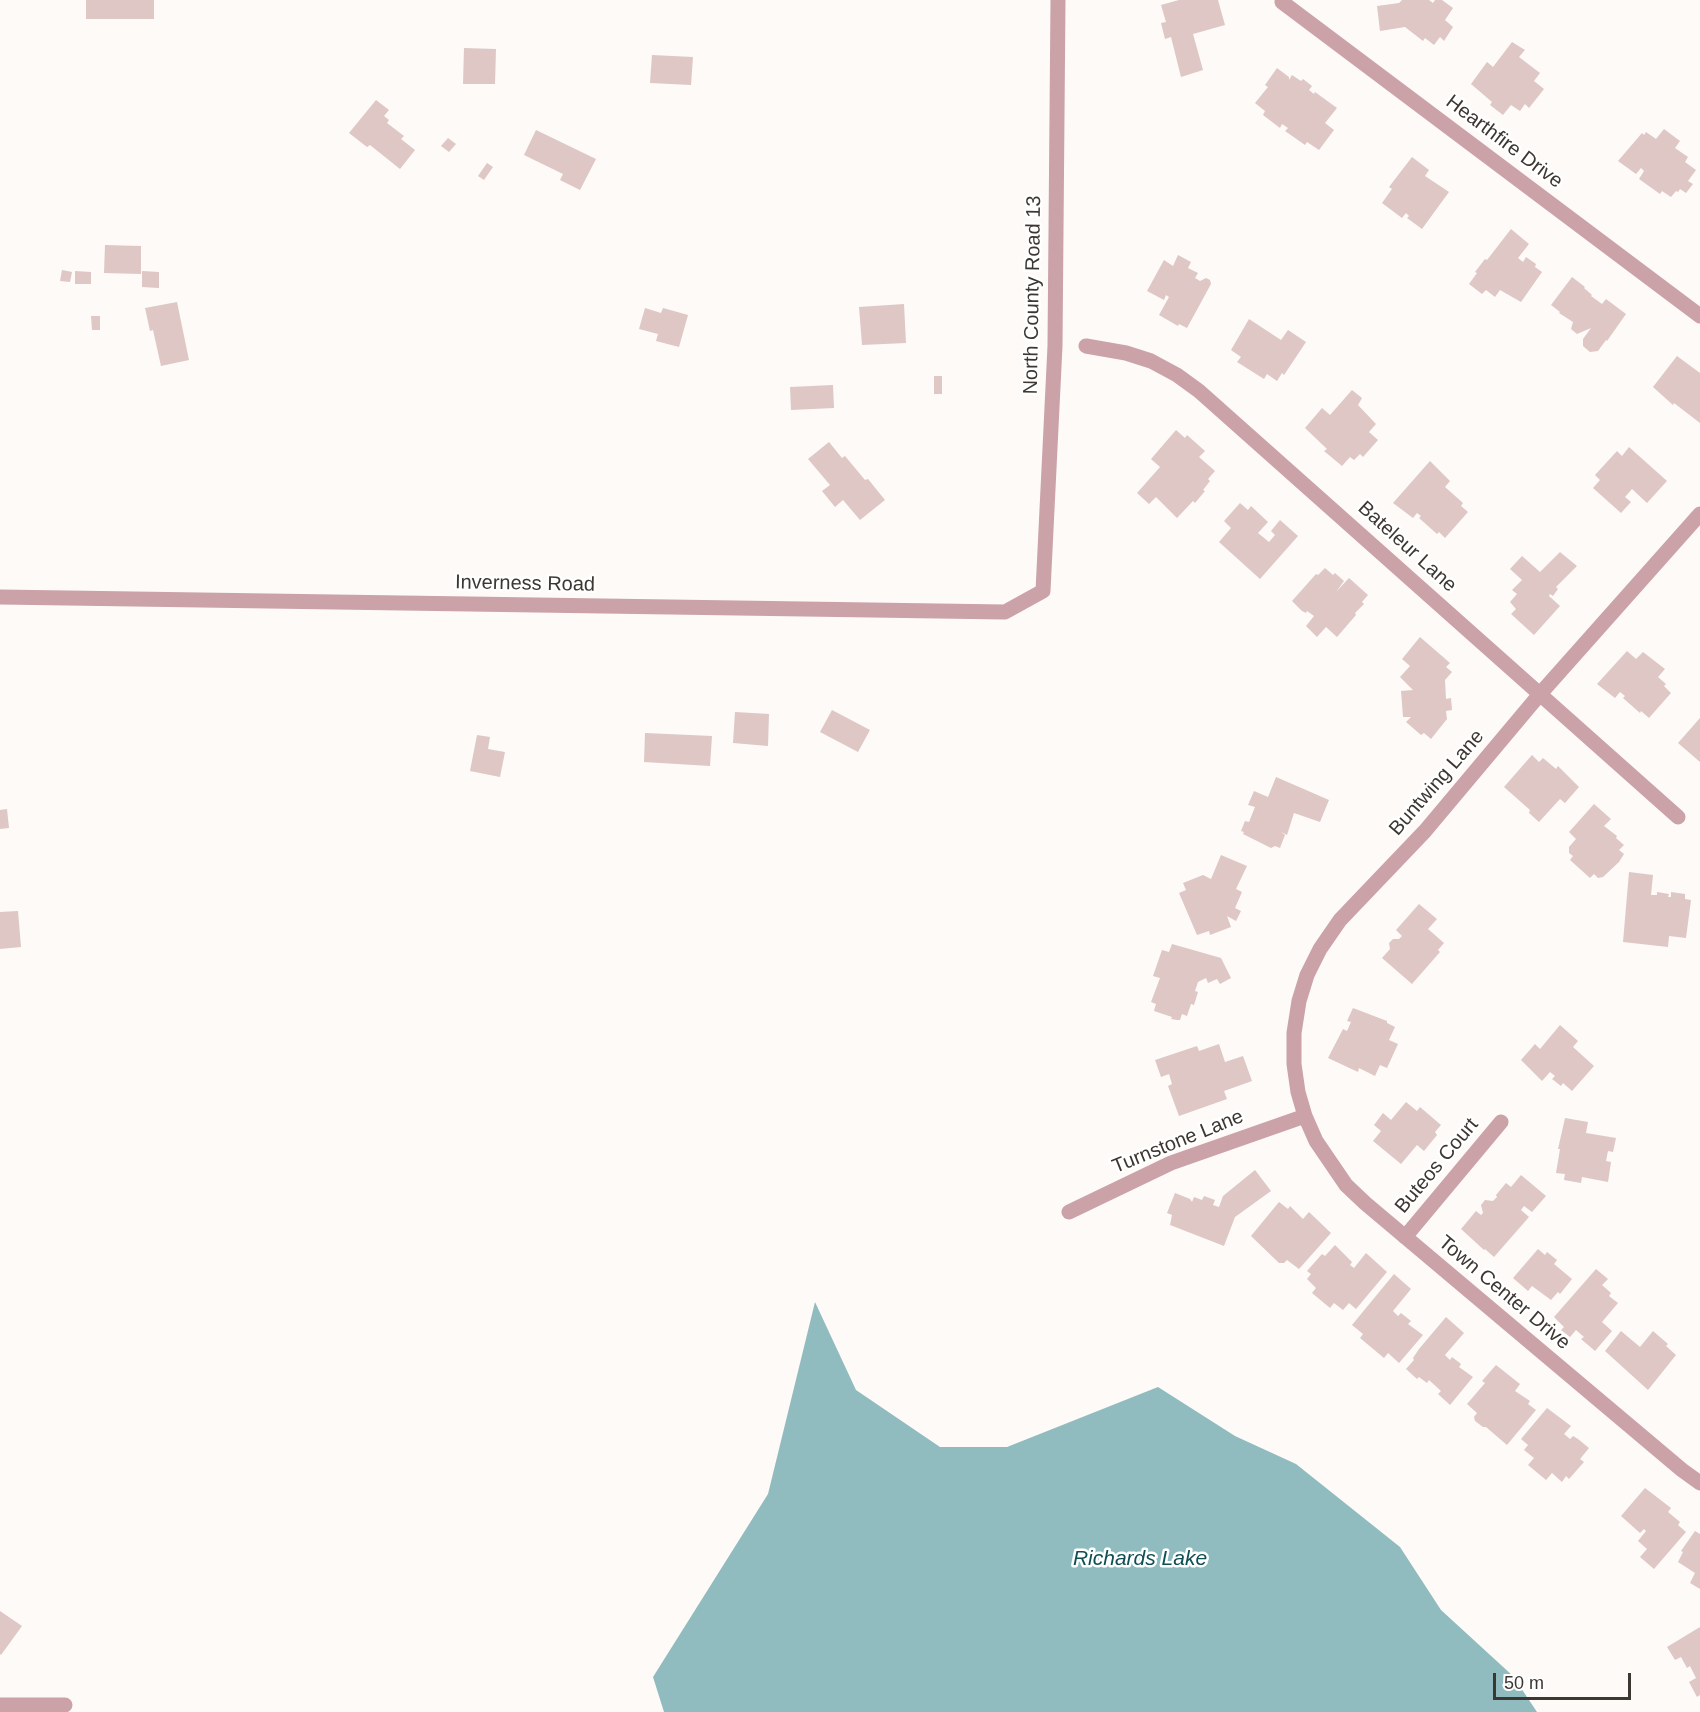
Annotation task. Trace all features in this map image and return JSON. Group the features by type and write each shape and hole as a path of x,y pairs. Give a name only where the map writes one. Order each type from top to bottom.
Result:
{"street":[{"name":"North County Road 13","path":"1044,591 1055,346 1058,0"},
{"name":"Hearthfire Drive","path":"1282,2 1700,316"},
{"name":"Bateleur Lane","path":"1086,346 1126,353 1151,361 1177,375 1198,391 1678,818"},
{"name":"Buntwing Lane","path":"1305,1116 1298,1092 1294,1064 1294,1033 1299,1001 1307,975 1320,949 1340,920 1425,831 1540,694 1700,514"},
{"name":"Inverness Road","path":"0,597 1005,612 1044,591"},
{"name":"Turnstone Lane","path":"1069,1212 1171,1163 1305,1116"},
{"name":"Town Center Drive","path":"1305,1116 1316,1141 1346,1185 1700,1483"},
{"name":"Buteos Court","path":"1405,1237 1501,1122"},
{"path":"0,1704 65,1706"}],"water":[{"name":"Richards Lake","path":"815,1302 856,1390 940,1447 1007,1447 1158,1387 1235,1436 1296,1464 1400,1547 1441,1610 1513,1676 1537,1712 664,1712 653,1677 768,1494"}],"building":[{"path":"86,0 154,0 154,19 86,19"},
{"path":"1179,0 1218,0 1225,25 1193,34 1203,70 1181,77 1171,37 1165,39 1161,23 1166,22 1161,5"},
{"path":"1402,0 1429,0 1433,3 1435,0 1442,0 1453,8 1445,20 1453,27 1444,41 1440,37 1434,45 1425,38 1423,41 1405,27 1380,31 1377,6 1399,3"},
{"path":"1512,42 1525,50 1519,57 1540,73 1534,81 1544,89 1529,108 1525,104 1520,111 1511,105 1503,115 1490,105 1492,102 1471,84 1487,62 1493,67"},
{"path":"464,48 496,49 495,84 463,84"},
{"path":"652,55 693,57 691,85 650,83"},
{"path":"1277,68 1289,77 1289,80 1292,75 1301,81 1303,79 1312,86 1309,90 1337,108 1325,123 1334,130 1319,150 1307,142 1305,145 1285,131 1288,128 1282,124 1280,128 1263,115 1265,111 1255,103 1268,87 1265,85"},
{"path":"376,100 389,110 384,116 389,120 387,123 404,136 401,139 415,150 400,169 370,145 367,147 349,133"},
{"path":"1664,129 1680,141 1675,148 1688,157 1685,162 1696,170 1688,181 1693,184 1686,193 1680,189 1671,197 1662,191 1660,194 1639,179 1644,171 1641,168 1636,174 1618,161 1642,133 1644,135 1646,132 1656,139"},
{"path":"536,130 596,159 580,190 560,180 563,174 524,155"},
{"path":"448,138 456,144 449,152 441,146"},
{"path":"1412,157 1429,170 1425,176 1449,192 1422,229 1407,218 1409,216 1406,213 1402,218 1382,203 1392,189 1389,187"},
{"path":"487,163 493,167 484,180 478,176"},
{"path":"1511,229 1529,244 1518,258 1523,262 1526,257 1542,272 1521,302 1500,290 1495,297 1486,290 1482,294 1469,284 1477,273 1475,272"},
{"path":"105,245 141,246 141,274 104,273"},
{"path":"1178,255 1191,262 1188,268 1198,273 1195,278 1200,281 1206,278 1211,284 1187,328 1179,324 1178,326 1159,315 1169,297 1166,295 1164,300 1147,291 1164,260 1173,266"},
{"path":"62,270 72,272 70,282 60,281"},
{"path":"75,271 91,272 91,284 75,284"},
{"path":"142,271 159,272 159,288 142,287"},
{"path":"1572,277 1602,304 1606,299 1626,314 1598,351 1590,352 1583,346 1583,339 1591,328 1577,334 1571,329 1573,322 1551,305"},
{"path":"177,302 189,360 161,366 153,330 150,331 145,308"},
{"path":"904,304 906,343 862,345 859,307"},
{"path":"645,308 661,313 663,308 688,315 679,347 656,341 658,334 639,329"},
{"path":"91,316 100,316 100,330 92,330"},
{"path":"1249,319 1281,340 1288,330 1306,342 1284,375 1282,373 1277,381 1267,374 1264,379 1237,362 1241,357 1231,350"},
{"path":"1677,356 1700,373 1700,423 1674,403 1673,405 1653,387"},
{"path":"934,376 942,376 942,394 934,394"},
{"path":"833,385 834,408 791,410 790,387"},
{"path":"1352,390 1362,398 1358,405 1376,424 1369,432 1378,440 1363,457 1360,454 1354,460 1350,457 1342,466 1324,451 1327,449 1305,428 1322,408 1330,415"},
{"path":"1176,430 1185,438 1187,435 1205,451 1199,457 1215,471 1208,479 1210,481 1203,490 1205,491 1177,518 1156,497 1149,504 1137,493 1160,467 1151,459"},
{"path":"829,442 842,458 845,456 865,480 868,479 885,500 860,520 843,500 835,507 822,491 830,485 808,459"},
{"path":"1629,447 1667,481 1647,503 1632,489 1625,497 1631,502 1621,513 1593,488 1600,480 1595,475 1617,451 1622,456"},
{"path":"1430,461 1450,481 1445,487 1463,503 1461,506 1468,512 1445,538 1419,518 1421,516 1417,513 1413,518 1393,503"},
{"path":"1240,503 1248,510 1251,506 1268,522 1258,533 1269,542 1275,535 1271,531 1280,520 1298,536 1260,579 1219,542 1231,528 1224,521"},
{"path":"1560,552 1577,566 1556,587 1558,589 1553,596 1550,594 1549,596 1560,606 1534,635 1511,614 1516,609 1510,602 1517,594 1512,590 1522,580 1510,569 1522,556 1540,572"},
{"path":"1325,568 1344,581 1336,592 1349,578 1368,595 1362,602 1364,604 1355,613 1356,615 1337,637 1326,627 1317,637 1306,626 1314,616 1307,611 1306,613 1302,611 1292,601 1316,574 1318,575"},
{"path":"1420,637 1450,663 1446,667 1452,672 1445,680 1446,699 1451,698 1452,710 1446,711 1447,719 1431,739 1424,733 1421,735 1406,722 1411,717 1403,717 1401,691 1413,690 1400,677 1410,666 1402,659"},
{"path":"1627,651 1636,659 1643,652 1665,669 1658,677 1671,693 1649,718 1623,698 1625,696 1620,692 1615,698 1597,684"},
{"path":"832,710 870,730 858,752 820,732"},
{"path":"735,712 769,714 768,746 733,743"},
{"path":"1700,718 1700,762 1678,743"},
{"path":"645,733 712,736 710,766 644,762"},
{"path":"477,735 490,737 488,749 505,752 500,777 470,771"},
{"path":"1532,755 1539,762 1543,758 1556,769 1558,766 1579,787 1565,803 1560,799 1539,822 1529,813 1530,810 1504,787"},
{"path":"1276,777 1329,800 1320,822 1294,813 1287,835 1281,832 1285,835 1280,848 1275,846 1271,848 1241,831 1245,821 1249,822 1255,807 1248,805 1254,791 1268,797"},
{"path":"1594,804 1611,819 1604,826 1624,845 1619,850 1624,854 1603,877 1598,878 1594,874 1590,878 1570,860 1573,856 1569,853 1569,847 1576,839 1569,832"},
{"path":"7,809 9,828 0,829 0,810"},
{"path":"1221,855 1247,866 1236,889 1242,892 1235,908 1241,911 1236,921 1227,916 1231,927 1210,935 1209,931 1197,935 1179,893 1186,890 1183,883 1203,875 1211,879"},
{"path":"1629,872 1653,875 1651,895 1657,895 1657,892 1669,894 1668,897 1671,897 1671,892 1685,894 1685,899 1691,900 1686,938 1669,936 1668,947 1623,942"},
{"path":"1419,904 1437,919 1428,929 1444,943 1438,950 1440,952 1412,984 1382,958 1390,949 1389,943 1402,936 1396,930"},
{"path":"18,911 21,947 0,949 0,912"},
{"path":"1172,944 1221,958 1231,978 1220,984 1217,979 1208,983 1206,978 1198,982 1194,1005 1191,1004 1187,1016 1182,1014 1180,1020 1171,1019 1172,1017 1154,1011 1156,1004 1151,1002 1160,978 1153,976 1162,950 1169,952"},
{"path":"1353,1008 1387,1021 1395,1027 1389,1040 1398,1044 1387,1068 1380,1065 1375,1076 1359,1068 1358,1072 1328,1058 1343,1029 1347,1031 1351,1022 1347,1021"},
{"path":"1560,1025 1578,1041 1573,1047 1594,1066 1572,1091 1563,1083 1561,1086 1552,1079 1555,1076 1550,1072 1542,1081 1521,1060 1535,1044 1540,1049"},
{"path":"1219,1044 1225,1062 1243,1056 1252,1081 1224,1091 1227,1099 1179,1116 1168,1086 1172,1084 1169,1074 1161,1077 1155,1060 1197,1046 1199,1051"},
{"path":"1406,1102 1417,1111 1420,1107 1441,1125 1435,1132 1437,1135 1424,1151 1417,1145 1401,1164 1373,1141 1381,1131 1374,1125 1383,1113 1391,1120"},
{"path":"1565,1118 1588,1122 1586,1133 1616,1138 1613,1152 1608,1151 1606,1161 1611,1162 1608,1182 1582,1177 1581,1183 1564,1180 1565,1174 1556,1173 1560,1149 1558,1149"},
{"path":"1255,1170 1271,1191 1235,1217 1224,1246 1170,1225 1172,1215 1167,1213 1175,1193 1192,1202 1194,1197 1202,1200 1204,1196 1215,1200 1213,1205 1219,1207 1223,1196"},
{"path":"1521,1175 1546,1196 1532,1212 1524,1206 1521,1210 1529,1217 1494,1257 1461,1229 1476,1211 1481,1215 1483,1213 1481,1205 1485,1200 1493,1201 1506,1183 1511,1187"},
{"path":"1279,1202 1288,1209 1290,1206 1303,1219 1309,1212 1331,1233 1299,1269 1287,1260 1279,1263 1251,1236"},
{"path":"1335,1245 1352,1262 1350,1265 1354,1268 1366,1253 1387,1272 1356,1309 1349,1303 1343,1310 1334,1303 1330,1308 1312,1293 1316,1288 1307,1279 1311,1274 1307,1271 1322,1254 1325,1256"},
{"path":"1538,1249 1545,1255 1547,1252 1557,1260 1554,1264 1572,1279 1560,1294 1558,1292 1551,1300 1532,1286 1528,1291 1513,1278"},
{"path":"1596,1269 1608,1279 1602,1285 1611,1293 1609,1296 1618,1303 1602,1322 1612,1331 1595,1351 1581,1339 1584,1337 1576,1330 1570,1337 1561,1330 1564,1327 1554,1317"},
{"path":"1394,1274 1411,1289 1393,1311 1398,1316 1401,1313 1411,1321 1408,1324 1423,1335 1399,1363 1388,1353 1384,1358 1360,1338 1363,1334 1352,1325"},
{"path":"1446,1317 1464,1333 1445,1355 1450,1360 1452,1357 1461,1364 1459,1367 1473,1377 1450,1405 1438,1394 1441,1391 1429,1380 1427,1383 1419,1377 1417,1379 1406,1369 1414,1360 1419,1349"},
{"path":"1621,1331 1640,1347 1653,1331 1668,1344 1666,1346 1676,1355 1648,1390 1605,1351"},
{"path":"1496,1365 1520,1384 1515,1391 1530,1401 1528,1404 1536,1410 1507,1445 1475,1421 1474,1417 1477,1413 1467,1404 1485,1383 1482,1381"},
{"path":"1547,1408 1571,1426 1564,1434 1570,1439 1573,1436 1589,1448 1580,1459 1584,1462 1569,1479 1566,1476 1562,1482 1552,1473 1546,1480 1528,1465 1534,1458 1524,1450 1528,1445 1521,1439"},
{"path":"1645,1488 1671,1508 1668,1512 1680,1522 1678,1525 1686,1532 1654,1569 1640,1557 1647,1549 1638,1541 1646,1531 1644,1529 1640,1533 1621,1516"},
{"path":"1695,1531 1700,1534 1700,1589 1690,1583 1695,1573 1678,1562 1683,1552 1681,1551"},
{"path":"0,1611 22,1626 1,1655 0,1654"},
{"path":"1700,1627 1700,1695 1697,1697 1689,1682 1696,1678 1690,1666 1687,1668 1681,1657 1675,1660 1667,1647"}]}
